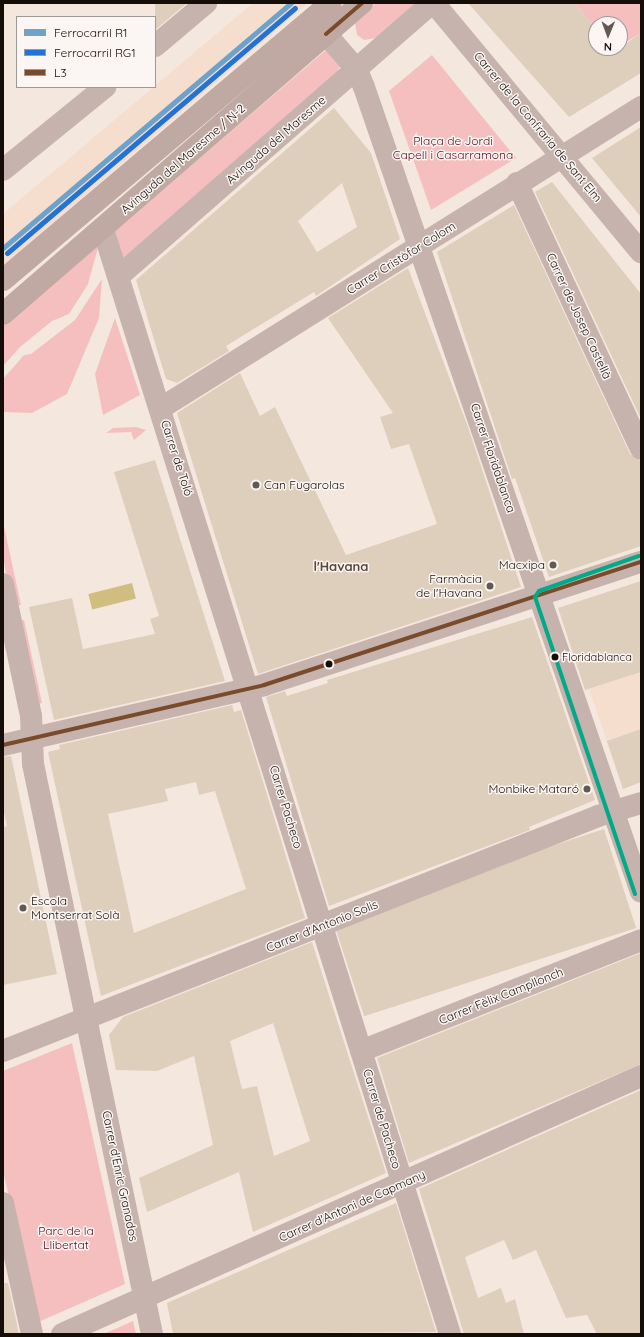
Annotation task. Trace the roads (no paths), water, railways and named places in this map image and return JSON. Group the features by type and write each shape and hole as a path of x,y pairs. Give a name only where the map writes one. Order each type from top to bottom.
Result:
{"main road":[{"name":"Avinguda del Maresme / N-2","path":"3,280 331,3"},
{"path":"326,34 329,18 341,3"},
{"name":"Avinguda del Maresme / N-2","path":"3,314 104,229 362,3"}],"street":[{"path":"156,45 206,3"},
{"name":"Avinguda del Maresme","path":"119,276 433,3"},
{"name":"Carrer de la Confraria de Sant Elm","path":"433,3 563,155 641,252"},
{"name":"Carrer Floridablanca","path":"326,34 357,70 541,596 641,892"},
{"path":"3,170 104,88"},
{"name":"Carrer Cristòfor Colom","path":"161,408 517,183 641,107"},
{"name":"Carrer de Josep Castellà","path":"517,183 641,449"},
{"name":"Carrer de Toló","path":"104,229 161,408 257,686"},
{"path":"3,745 29,737 257,686 541,596 641,562"},
{"name":"Carrer d'Enric Granados","path":"3,584 31,716 29,737 152,1334"},
{"name":"Carrer Pacheco","path":"257,686 322,926"},
{"name":"Carrer d'Antonio Solis","path":"3,1051 614,812 641,803"},
{"name":"Carrer de Pacheco","path":"322,926 450,1334"},
{"name":"Carrer Fèlix Campllonch","path":"361,1051 641,940"},
{"name":"Carrer d'Antoni de Capmany","path":"62,1334 641,1076"},
{"path":"3,1203 32,1334"}],"rail line":[{"name":"R1","path":"3,248 291,3"},
{"name":"RG1","path":"7,253 295,8"}],"place":[{"name":"Can Fugarolas","path":"256,485"},
{"name":"Macxipa","path":"553,565"},
{"name":"Farmàcia de l'Havana","path":"490,586"},
{"name":"Floridablanca","path":"555,657"},
{"name":"Monbike Mataró","path":"587,789"},
{"name":"Escola Montserrat Solà","path":"23,908"}],"district":[{"name":"l'Havana","path":"341,566"}],"park label":[{"name":"Plaça de Jordi Capell i Casarramona","path":"453,148"},
{"name":"Parc de la Llibertat","path":"66,1238"}]}
